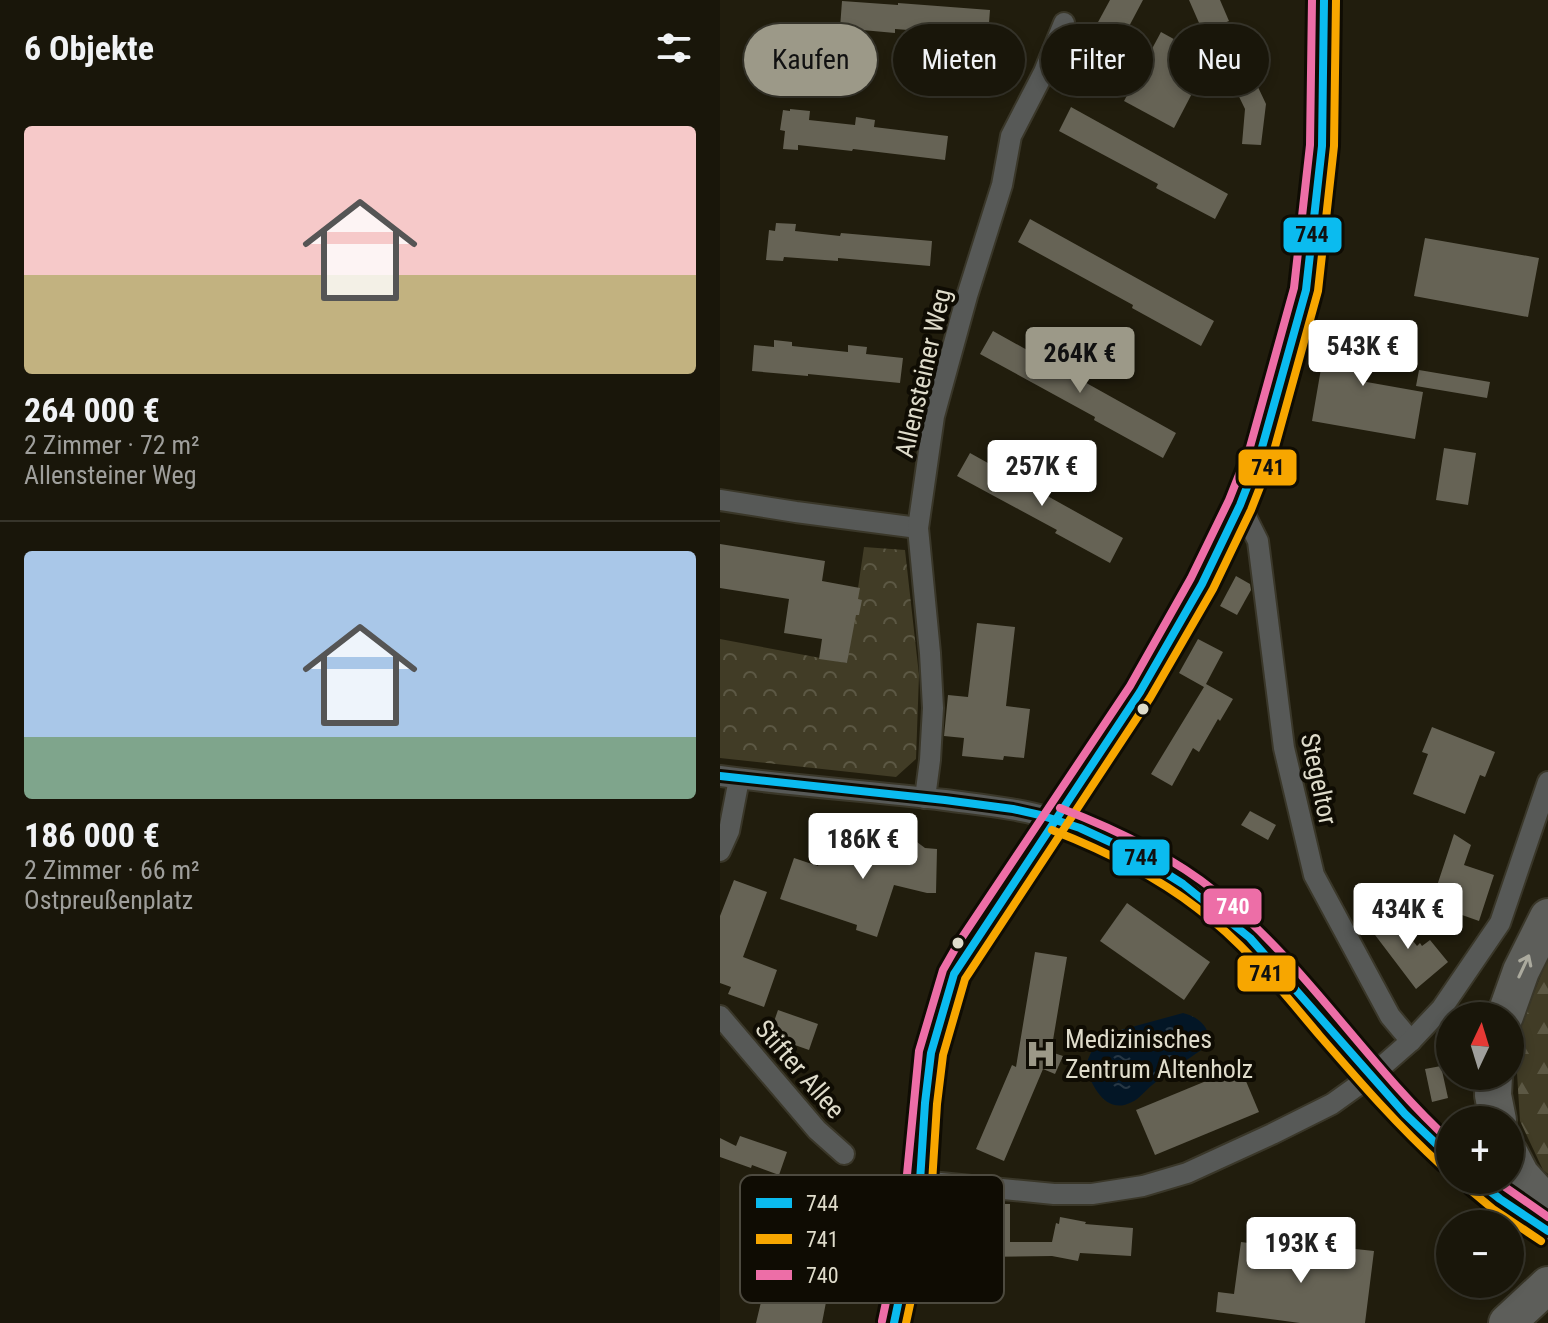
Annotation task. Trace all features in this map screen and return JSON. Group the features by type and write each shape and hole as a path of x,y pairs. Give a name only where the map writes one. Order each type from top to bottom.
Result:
{"highway":[{"path":"1510,1002 1521,971 1548,917"},
{"path":"1524,1178 1548,1205"}],"street":[{"path":"920,1175 931,1053 954,974 1140,692 1202,584 1240,505 1261,451 1306,290 1322,146 1324,0"},
{"name":"Allensteiner Weg","path":"925,798 933,708 918,528 934,416 1002,185 1011,136 1044,72 1064,23"},
{"path":"720,500 918,528"},
{"name":"Stegeltor","path":"1240,505 1258,541 1284,748 1314,875 1390,1016 1411,1041"},
{"path":"720,851 729,831 730,778 1000,807 1056,819 1091,832 1171,876 1223,913 1262,949 1371,1076 1436,1144"},
{"path":"1004,1189 1092,1194 1143,1186 1187,1173 1332,1104 1371,1076 1442,1008 1500,923 1548,782"},
{"name":"Stifter Allee","path":"720,1016 817,1130 844,1154"},
{"path":"1494,1194 1548,1231"},
{"path":"894,1323 898,1303"}],"green space":[{"path":"864,547 905,550 919,675 916,759 896,777 720,758 720,639 847,663"},
{"path":"1548,957 1548,1174 1543,1170 1524,1130 1524,1106 1519,1106 1518,1090 1524,1090 1524,1018"}],"water":[{"path":"1183,1013 1203,1024 1208,1033 1208,1045 1132,1102 1115,1105 1101,1097 1085,1066 1093,1048 1106,1034"}],"building":[{"path":"1110,0 1143,0 1130,24 1097,24"},
{"path":"1189,0 1220,0 1229,21 1200,24"},
{"path":"842,1 990,10 989,24 893,24 893,33 877,31 877,24 840,24"},
{"path":"1161,32 1169,36 1169,96 1191,96 1174,128 1124,101 1127,96 1153,96 1153,47"},
{"path":"1239,96 1262,96 1266,104 1261,145 1242,144 1245,109"},
{"path":"1071,107 1228,194 1215,219 1156,188 1158,184 1059,131"},
{"path":"783,110 810,111 809,120 855,125 856,117 875,120 874,127 948,136 945,160 798,145 798,150 783,149 785,131 780,130"},
{"path":"1030,219 1214,321 1201,346 1018,242"},
{"path":"776,223 796,224 795,231 932,241 930,266 838,258 838,261 784,257 783,261 766,260 769,230 775,231"},
{"path":"1425,238 1539,258 1528,317 1414,296"},
{"path":"1338,322 1390,331 1385,356 1366,352 1361,381 1423,392 1415,439 1312,421 1323,357 1331,358"},
{"path":"993,331 1176,433 1163,458 980,354"},
{"path":"774,340 792,342 792,346 848,352 848,345 867,347 866,354 903,358 900,383 752,371 754,345 774,347"},
{"path":"1419,370 1490,382 1487,398 1416,386"},
{"path":"1444,448 1476,453 1468,505 1436,500"},
{"path":"970,453 1123,538 1110,563 1055,533 1057,530 957,476"},
{"path":"720,544 825,561 822,581 860,588 858,599 862,600 847,663 819,659 822,639 784,633 789,599 720,588"},
{"path":"1236,576 1250,584 1251,590 1237,615 1220,606"},
{"path":"977,623 1015,627 1006,706 1030,709 1024,758 1004,756 1003,760 962,756 964,738 944,736 948,695 968,697"},
{"path":"1198,639 1223,652 1206,684 1233,699 1199,752 1193,748 1172,786 1151,774 1204,687 1179,673"},
{"path":"1432,727 1495,752 1485,777 1480,775 1465,814 1413,794 1428,754 1422,752"},
{"path":"1250,811 1276,825 1268,840 1241,825"},
{"path":"872,829 905,833 925,848 937,849 936,893 894,885 877,937 856,930 857,925 780,899 794,858 818,866 821,858 871,860"},
{"path":"1454,834 1471,845 1464,865 1494,875 1479,921 1431,904"},
{"path":"734,880 767,892 743,957 777,970 764,1007 728,994 731,987 720,983 720,916"},
{"path":"1127,903 1210,962 1184,1000 1100,941"},
{"path":"1390,911 1417,946 1430,940 1448,962 1416,989 1369,927"},
{"name":"Medizinisches Zentrum Altenholz","path":"1035,952 1067,957 1051,1052 1063,1056 1055,1074 1043,1069 1004,1161 976,1149 1012,1065 1016,1067"},
{"path":"778,1010 818,1024 809,1050 769,1036"},
{"path":"1240,1067 1259,1112 1155,1155 1136,1110"},
{"path":"1436,1067 1436,1090 1446,1090 1448,1098 1432,1102 1425,1069"},
{"path":"740,1136 787,1152 779,1175 720,1157 720,1138 736,1146"},
{"path":"1004,1204 1010,1204 1010,1242 1052,1242 1060,1217 1085,1224 1133,1228 1131,1256 1080,1253 1078,1261 1052,1256 1004,1257"},
{"path":"1241,1242 1328,1253 1328,1246 1374,1251 1365,1323 1300,1323 1216,1312 1218,1292 1234,1294"},
{"path":"761,1303 826,1303 822,1323 756,1323"}],"transit line":[{"name":"740","path":"907,1175 919,1051 943,970 1130,686 1191,578 1229,500 1250,447 1294,288 1310,145 1312,0"},
{"name":"744","path":"920,1175 931,1053 954,974 1140,692 1202,584 1240,505 1261,451 1306,290 1322,146 1324,0"},
{"name":"741","path":"933,1175 943,1055 965,979 1150,698 1213,589 1251,510 1273,454 1318,291 1334,146 1336,0"},
{"name":"744","path":"720,776 1013,809 1080,828 1132,852 1183,884 1250,938 1405,1114 1436,1144"},
{"name":"740","path":"1060,808 1141,844 1180,866 1216,892 1278,950 1436,1127"},
{"name":"741","path":"1052,830 1145,874 1215,922 1262,969 1379,1103 1436,1160"},
{"name":"741","path":"1475,1194 1541,1241"},
{"name":"744","path":"1494,1194 1548,1231"},
{"name":"740","path":"1515,1194 1548,1217"},
{"name":"740","path":"882,1321 886,1303"},
{"name":"744","path":"894,1323 898,1303"},
{"name":"741","path":"906,1323 910,1303"}],"place":[{"name":"Medizinisches Zentrum Altenholz","path":"1041,1054"}]}
